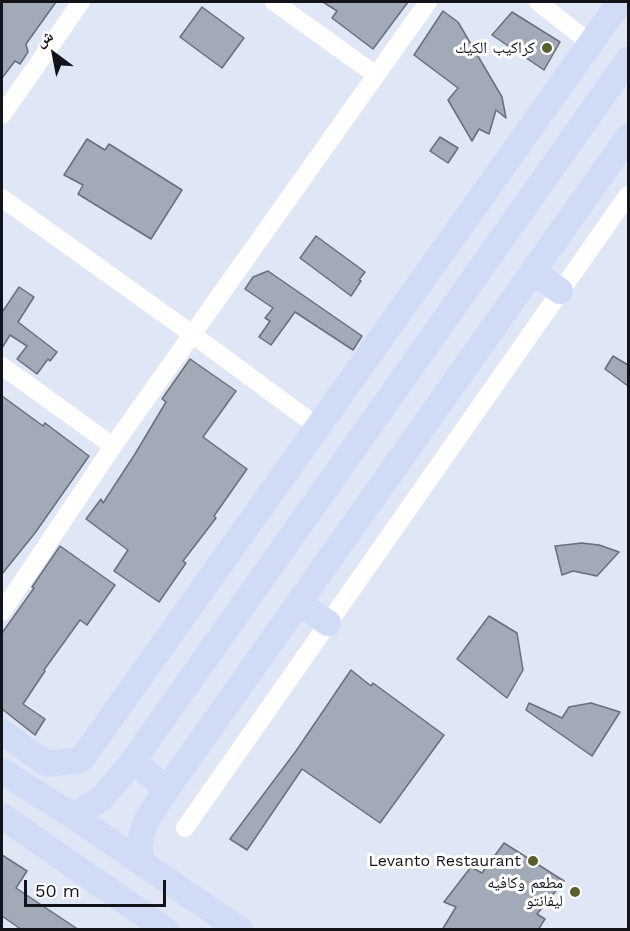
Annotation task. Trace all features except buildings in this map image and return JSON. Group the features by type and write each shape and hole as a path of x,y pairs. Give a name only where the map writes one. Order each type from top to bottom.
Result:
{"street":[{"path":"2,115 81,2"},
{"path":"274,2 376,75"},
{"path":"2,612 113,446 428,2"},
{"path":"538,2 590,43"},
{"path":"2,732 47,764 81,760 620,2"},
{"path":"73,816 101,800 133,761 628,60"},
{"path":"142,863 140,837 144,824 167,789 628,137"},
{"path":"185,828 628,195"},
{"path":"2,198 318,427"},
{"path":"428,272 461,297"},
{"path":"533,272 560,291"},
{"path":"2,366 113,446"},
{"path":"228,554 262,578"},
{"path":"299,603 328,623"},
{"path":"133,761 167,789"},
{"path":"2,771 73,816 240,930"},
{"path":"2,816 140,922 166,930"}],"place":[{"name":"كراكيب الكيك","path":"547,48"},
{"name":"Levanto Restaurant","path":"533,861"},
{"name":"مطعم وكافيه ليفانتو","path":"575,892"}]}
